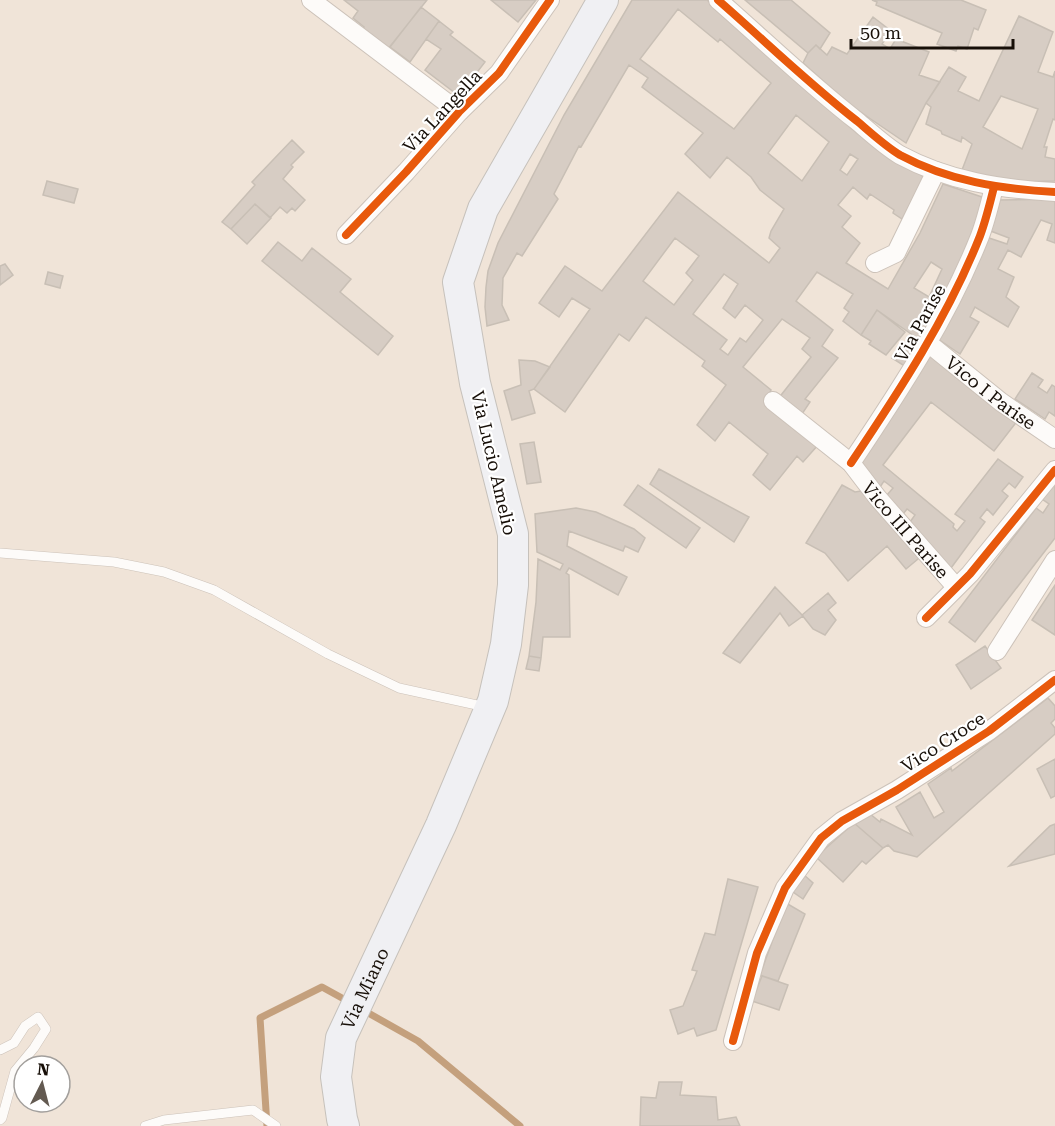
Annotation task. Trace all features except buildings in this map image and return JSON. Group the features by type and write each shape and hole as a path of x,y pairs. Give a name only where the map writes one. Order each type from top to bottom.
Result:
{"main road":[{"name":"Via Lucio Amelio","path":"387,939 441,825 490,708 506,644 513,585 513,534 475,383 458,282 483,209 603,0"},
{"name":"Via Miano","path":"344,1126 336,1077 341,1038 387,939"}],"street":[{"path":"311,0 459,112"},
{"name":"Via Langella","path":"346,235 459,112 499,73 550,0"},
{"path":"718,0 828,98 899,154 936,171 994,187 1055,192"},
{"path":"875,263 896,253 936,171"},
{"name":"Via Parise","path":"851,463 889,406 948,308 981,234 994,187"},
{"name":"Vico I Parise","path":"928,343 1000,402 1055,439"},
{"name":"Vico III Parise","path":"774,401 851,463 877,497 956,587"},
{"path":"926,618 970,574 1055,470"},
{"path":"997,651 1055,560"},
{"name":"Vico Croce","path":"733,1041 757,952 785,888 820,838 842,821 897,790 980,736 1055,680"}],"lane":[{"path":"0,553 114,562 165,572 214,590 328,654 399,688 490,708"},
{"path":"0,1050 14,1043 25,1026 38,1017 46,1029 15,1071 0,1120"},
{"path":"145,1126 164,1120 253,1110 275,1125"}],"waterway":[{"path":"267,1126 260,1018 322,987 351,1003"},
{"path":"363,1010 418,1041 520,1126"}],"cycle path":[{"path":"346,235 459,112 499,73 550,0"},
{"path":"718,0 821,92 900,155 937,171 975,182 1015,189 1055,192"},
{"path":"851,463 938,324 980,236 994,187"},
{"path":"926,618 970,574 1055,470"},
{"path":"733,1041 757,953 785,888 821,838 842,821 897,790 989,731 1055,680"}]}
